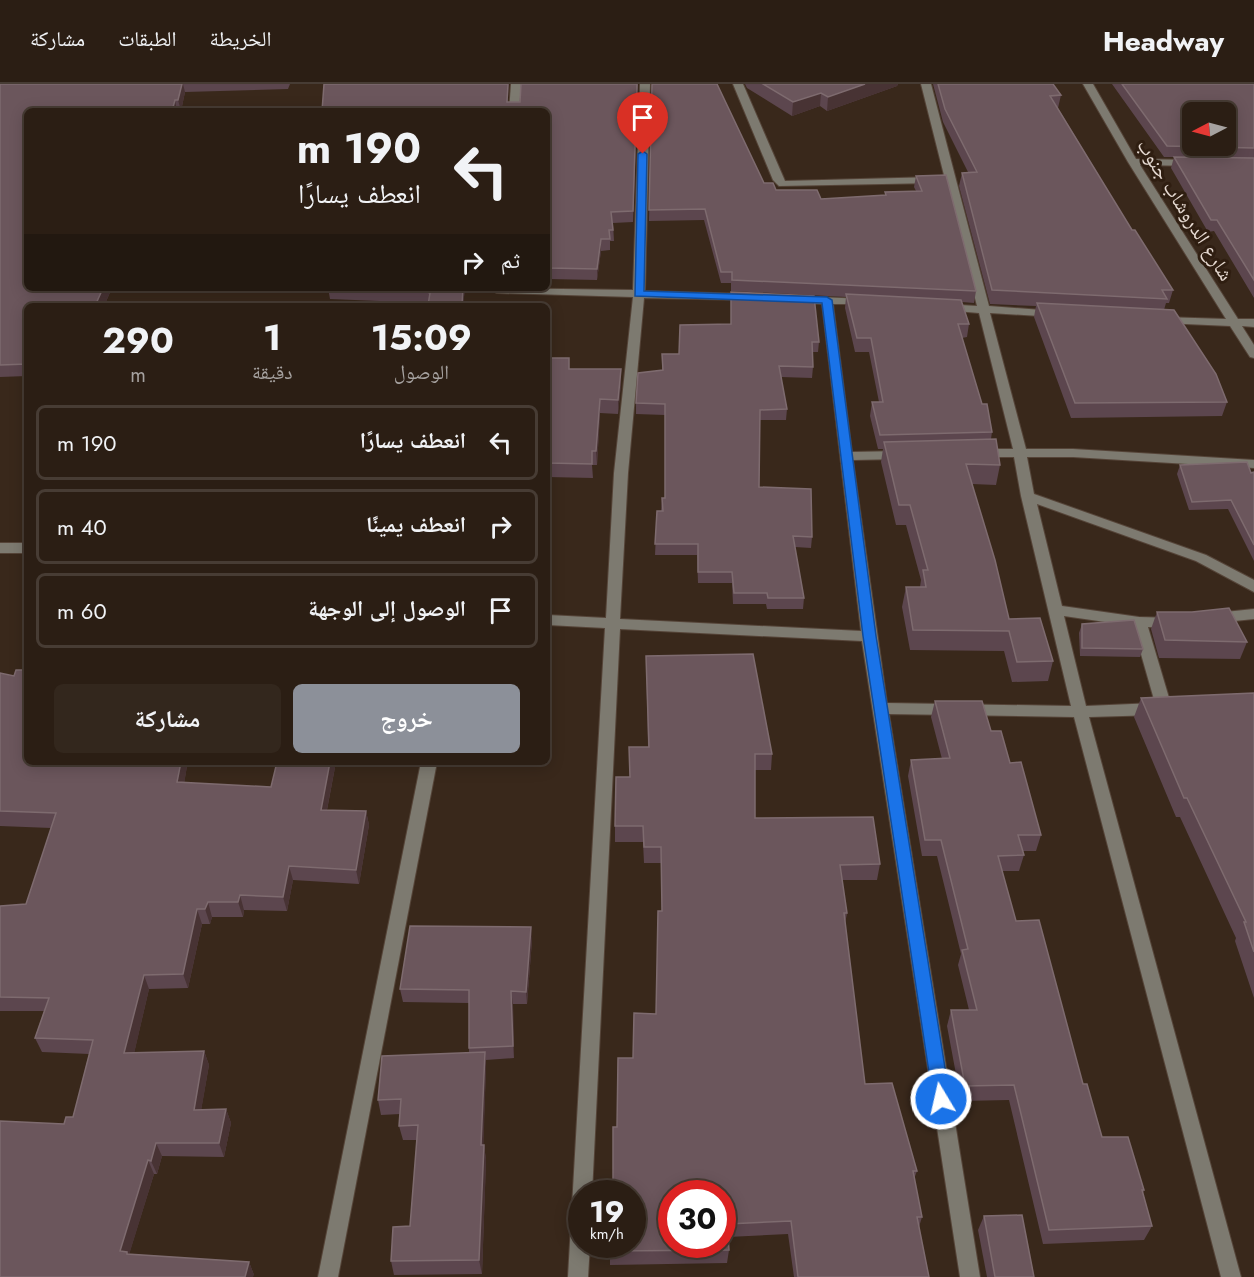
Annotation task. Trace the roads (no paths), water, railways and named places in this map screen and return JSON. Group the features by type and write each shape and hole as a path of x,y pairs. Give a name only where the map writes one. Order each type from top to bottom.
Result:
{"street":[{"path":"514,108 516,84"},
{"path":"583,1180 621,472 639,294 645,84"},
{"path":"738,84 778,180 783,184 950,179"},
{"path":"926,84 1020,452 1028,496 1080,712 1230,1277"},
{"name":"شارع الدروشاب جنوب","path":"1088,84 1133,162 1254,354"},
{"path":"1133,162 1199,163"},
{"path":"550,291 756,297"},
{"path":"779,298 884,304"},
{"path":"827,300 869,636 970,1277"},
{"path":"929,306 1069,314"},
{"path":"1152,319 1254,323"},
{"path":"962,454 1020,452 1142,456 1254,464"},
{"path":"846,456 916,455"},
{"path":"1028,496 1201,558 1240,577 1254,587"},
{"path":"0,548 24,548"},
{"path":"1057,610 1139,622 1190,621 1254,614"},
{"path":"550,620 869,636"},
{"path":"881,708 1080,712 1170,708 1139,622"},
{"path":"328,1277 428,765"},
{"path":"578,1277 579,1258"}]}
